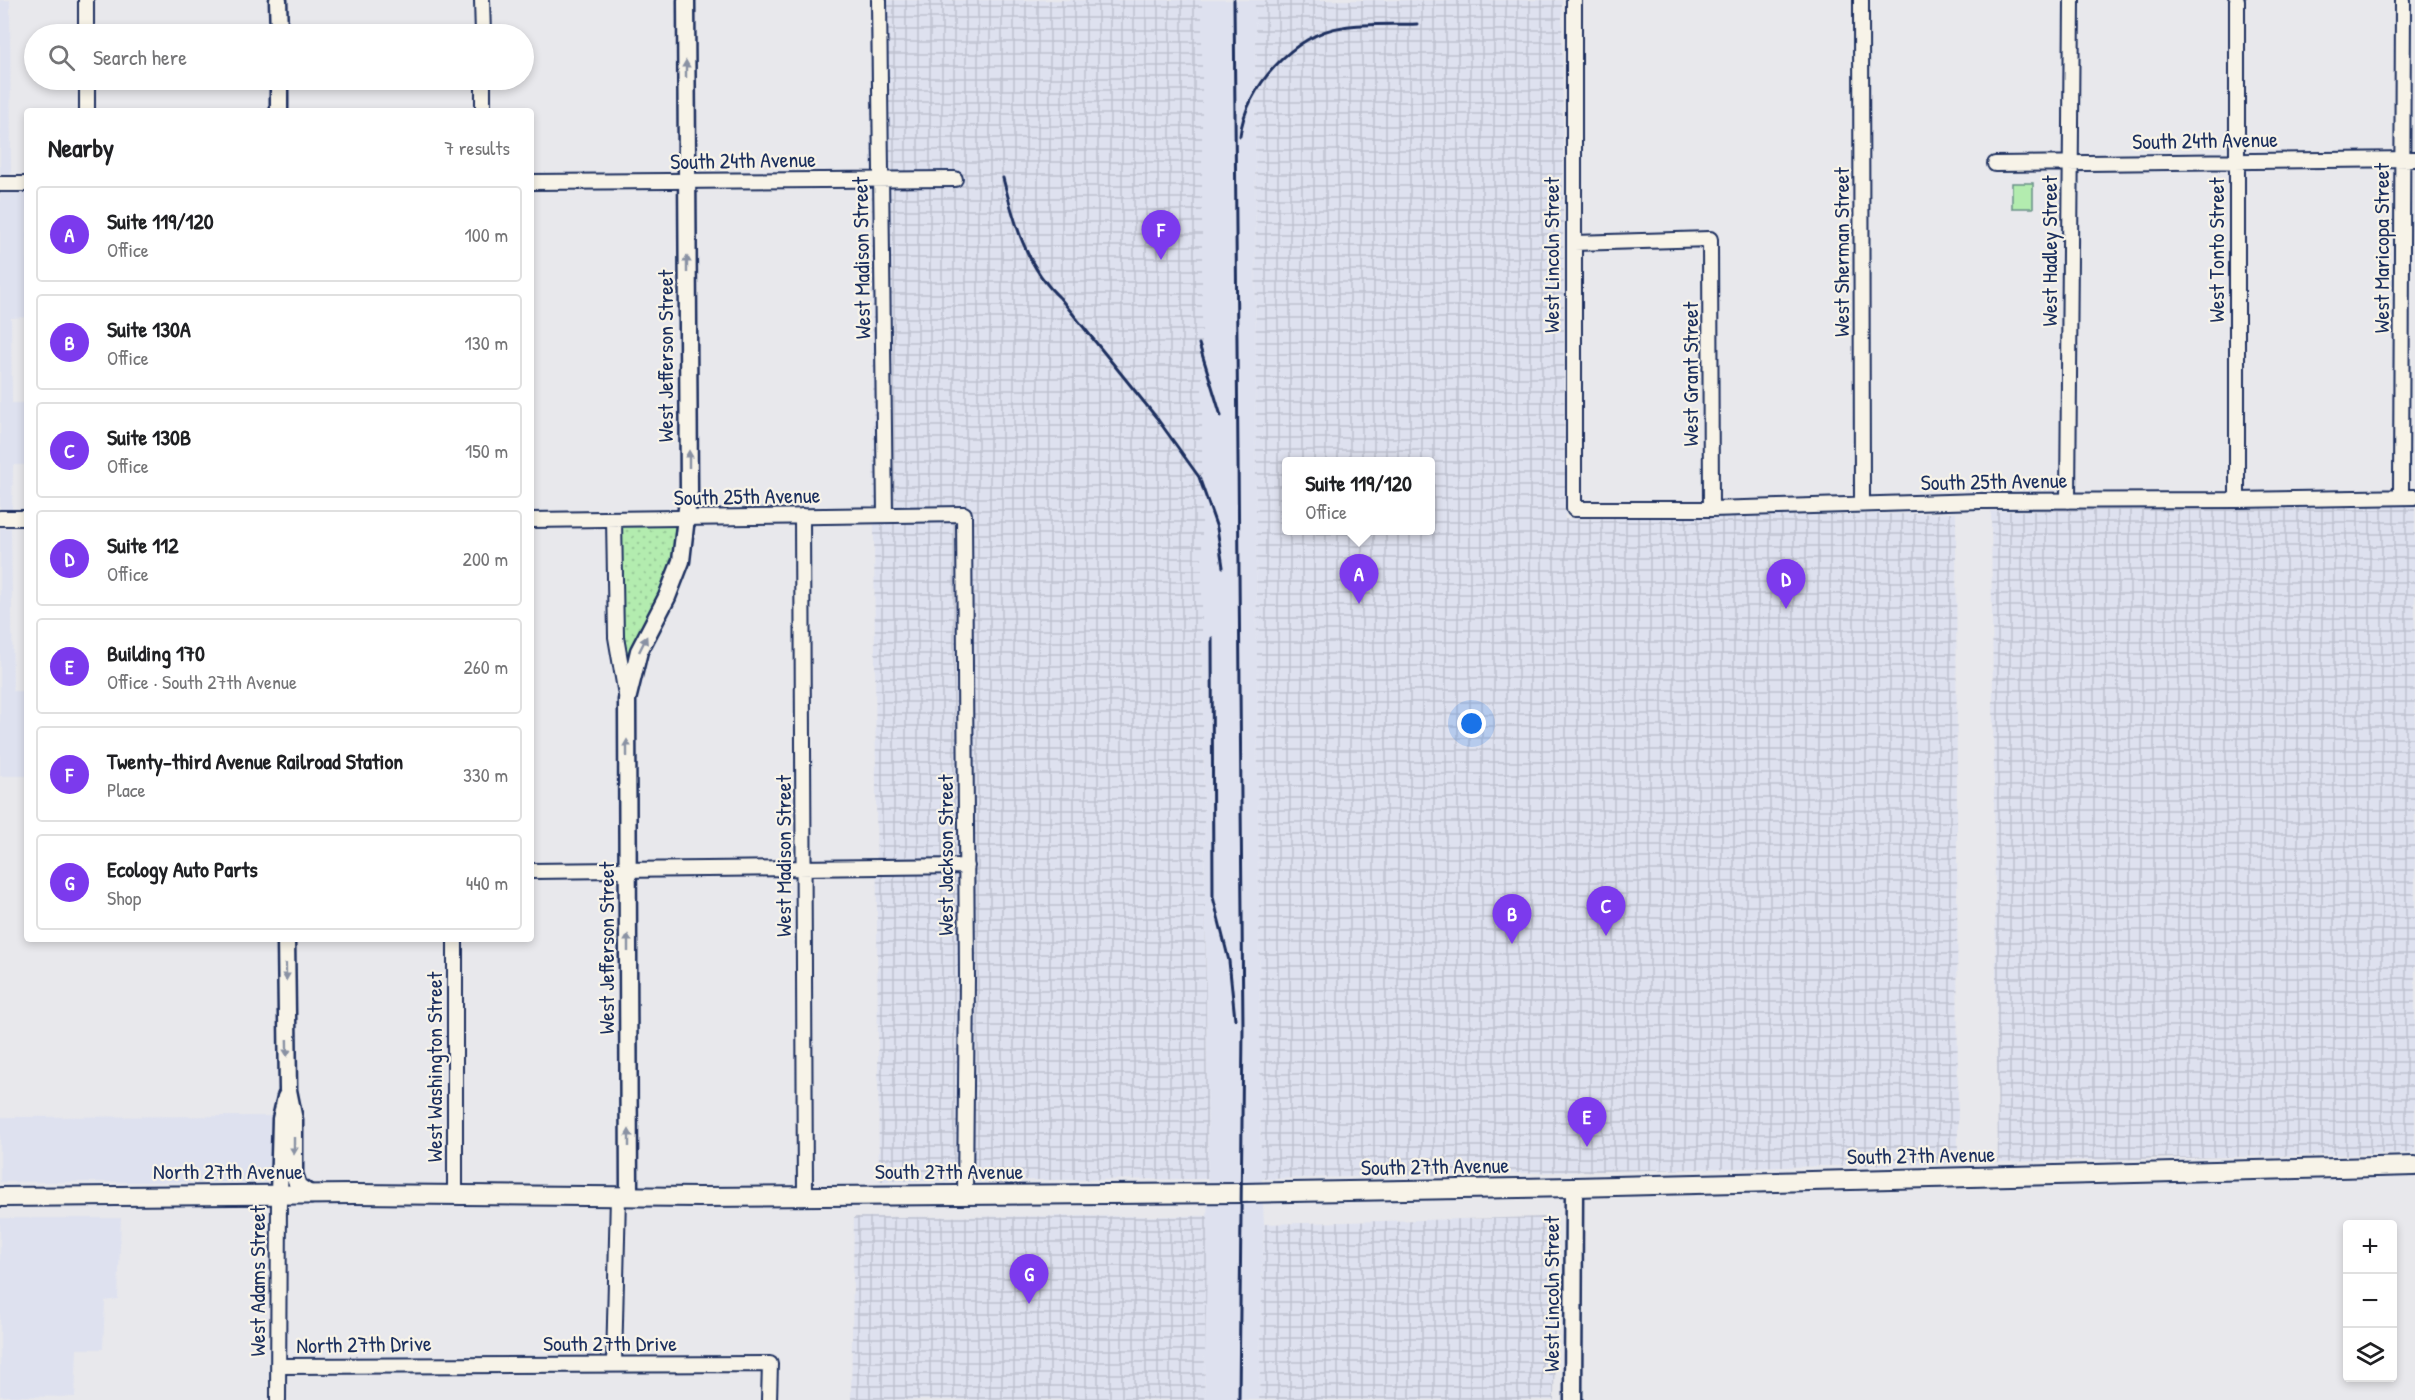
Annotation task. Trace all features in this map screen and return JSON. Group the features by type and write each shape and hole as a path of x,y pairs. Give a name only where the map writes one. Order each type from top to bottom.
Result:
{"main road":[{"name":"South 27th Avenue","path":"455,1195 805,1196 1242,1193 2415,1167"},
{"name":"North 27th Avenue","path":"0,1197 455,1195"}],"street":[{"path":"86,0 86,24"},
{"path":"279,0 279,24"},
{"path":"482,0 483,24"},
{"name":"West Jefferson Street","path":"627,700 639,651 681,561 687,518 689,491 686,0"},
{"name":"West Madison Street","path":"879,0 885,515"},
{"name":"West Lincoln Street","path":"1574,0 1574,509"},
{"name":"West Sherman Street","path":"1861,0 1862,504"},
{"name":"West Hadley Street","path":"2068,501 2072,0"},
{"name":"West Tonto Street","path":"2236,500 2237,0"},
{"name":"West Maricopa Street","path":"2403,0 2409,159 2408,497"},
{"path":"87,90 87,108"},
{"path":"279,90 279,108"},
{"path":"483,90 483,108"},
{"name":"South 24th Avenue","path":"1995,164 2409,159"},
{"name":"South 24th Avenue","path":"534,182 955,179"},
{"path":"0,184 24,184"},
{"name":"West Grant Street","path":"1574,243 1710,239 1711,509"},
{"name":"South 25th Avenue","path":"1574,509 1711,509 1862,504 2408,497"},
{"name":"South 25th Avenue","path":"534,520 964,514"},
{"name":"West Jackson Street","path":"964,514 967,866 965,1195"},
{"name":"West Madison Street","path":"802,516 805,1196"},
{"path":"0,518 24,518"},
{"name":"West Jefferson Street","path":"614,519 617,645 622,661 627,700 628,870 623,1196 614,1364"},
{"path":"534,871 967,866"},
{"name":"West Adams Street","path":"286,942 288,1090 294,1120 295,1181 302,1190 311,1194"},
{"name":"West Washington Street","path":"455,942 455,1195"},
{"name":"West Adams Street","path":"278,1400 281,1119 288,1090"},
{"name":"West Lincoln Street","path":"1573,1400 1574,1187"},
{"name":"North 27th Drive","path":"279,1366 449,1364"},
{"name":"South 27th Drive","path":"449,1364 770,1364 769,1400"}],"shaded area":[{"path":"0,0 10,0 11,175 0,175"},
{"path":"870,0 1202,0 1202,633 1208,1179 879,1181"},
{"path":"1202,0 1255,0 1256,523 1261,1168 1264,1224 1259,1400 1204,1400 1208,1172 1202,633"},
{"path":"1255,0 1562,0 1565,519 1956,513 1958,1163 1261,1179"},
{"path":"0,193 24,193 24,317 11,318 12,403 24,403 24,465 13,465 12,510 0,510"},
{"path":"2415,506 2415,1153 1998,1162 1991,511"},
{"path":"0,528 11,528 13,691 24,691 24,776 0,776"},
{"path":"272,1116 269,1168 266,1175 255,1182 0,1182 0,1117"},
{"path":"1208,1216 1204,1400 851,1400 854,1217"},
{"path":"1543,1217 1557,1229 1554,1400 1259,1400 1264,1224"},
{"path":"0,1218 121,1218 118,1299 105,1301 103,1349 77,1349 75,1397 0,1396"}],"green space":[{"path":"2012,183 2033,183 2033,208 2012,208"},
{"path":"687,518 627,700 614,519"}],"railway":[{"path":"1234,0 1243,1029 1239,1400"},
{"path":"1240,136 1251,100 1262,82 1291,51 1307,40 1325,31 1343,27 1417,24"},
{"path":"1003,178 1017,227 1038,272 1156,417 1199,477 1217,528 1223,567"},
{"path":"1199,344 1221,416"},
{"path":"1212,638 1213,897 1229,961 1235,1019"}],"place":[{"name":"Twenty-third Avenue Railroad Station","path":"1161,260"},
{"name":"Suite 119/120","path":"1359,604"},
{"name":"Suite 112","path":"1786,609"},
{"name":"Suite 130B","path":"1606,936"},
{"name":"Suite 130A","path":"1512,944"},
{"name":"Building 170","path":"1587,1147"},
{"name":"Ecology Auto Parts","path":"1029,1304"}]}
